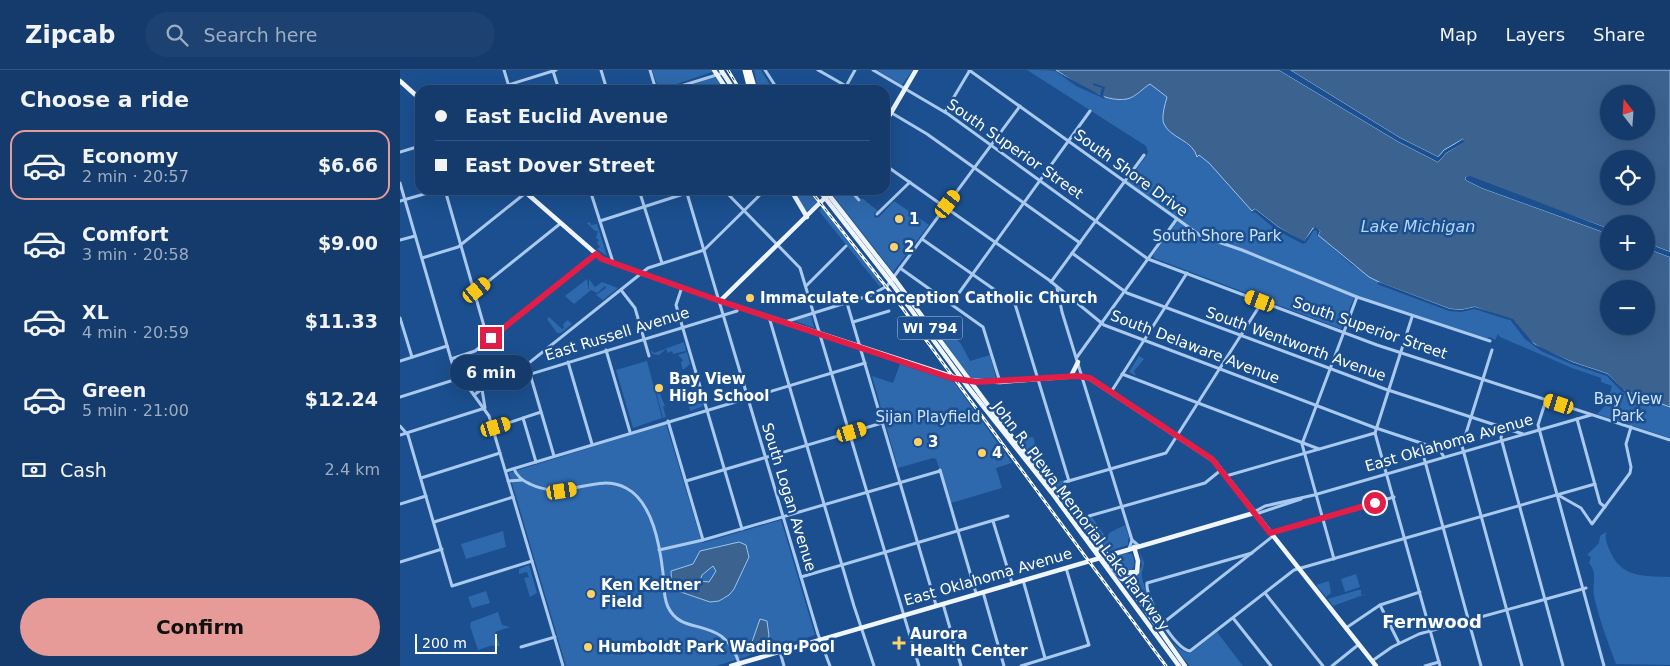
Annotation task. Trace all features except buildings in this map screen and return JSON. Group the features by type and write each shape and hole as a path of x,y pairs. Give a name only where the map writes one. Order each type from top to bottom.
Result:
{"highway":[{"path":"751,70 755,85"},
{"path":"745,72 749,85"}],"main road":[{"path":"891,112 916,70"},
{"path":"722,71 731,85"},
{"path":"716,72 724,85"},
{"path":"400,82 415,96"},
{"path":"528,195 596,254 613,262 720,301 951,378 977,382 1071,376 1090,378 1212,459 1374,664"},
{"path":"794,195 807,217"},
{"name":"John R. Plewa Memorial Lake Parkway","path":"826,195 962,375 1083,523 1185,666"},
{"path":"720,301 828,195"},
{"path":"1071,376 1077,360"},
{"name":"John R. Plewa Memorial Lake Parkway","path":"962,375 967,386 1080,532 1098,546 1111,564 1128,597 1179,666"},
{"name":"East Oklahoma Avenue","path":"731,666 740,665 779,651 1254,512"},
{"path":"1136,546 1138,567 1134,574 1132,585 1155,623"},
{"path":"1111,564 1125,572 1134,574"},
{"path":"1128,597 1123,584 1125,580 1134,574"}],"street":[{"path":"504,70 509,85 555,70 558,85"},
{"path":"601,70 606,85"},
{"path":"650,70 654,85"},
{"path":"765,70 775,85"},
{"path":"818,70 840,85"},
{"path":"847,85 855,70"},
{"name":"South Superior Street","path":"873,70 945,112 1148,258 1400,352 1670,440"},
{"path":"945,112 969,70"},
{"name":"South Shore Drive","path":"969,70 1176,220 1201,236 1242,250 1357,298 1412,317 1490,340"},
{"path":"681,85 722,71"},
{"path":"785,322 880,292 887,286 1020,106"},
{"path":"891,112 975,167 1080,243"},
{"path":"951,304 1090,112"},
{"path":"400,152 415,148"},
{"path":"1052,282 1144,155"},
{"name":"South Delaware Avenue","path":"890,168 1052,282 1101,324 1316,406 1441,450 1444,457"},
{"path":"877,214 910,182"},
{"path":"400,183 451,359 460,378 485,408"},
{"path":"400,201 422,195"},
{"path":"446,195 488,340"},
{"path":"422,258 461,245 521,195"},
{"path":"592,195 613,262"},
{"path":"640,195 662,263"},
{"path":"600,221 678,195"},
{"name":"South Logan Avenue","path":"688,195 801,577 830,666"},
{"path":"729,195 799,266 919,666"},
{"path":"505,382 648,268 704,250 760,195"},
{"path":"854,195 858,200"},
{"path":"1077,360 1176,220"},
{"path":"475,292 561,223"},
{"path":"400,240 415,236"},
{"path":"922,238 1015,304 1067,481 1166,453 1262,302"},
{"path":"806,286 846,246"},
{"name":"South Wentworth Avenue","path":"1072,253 1125,291 1388,390 1523,434"},
{"path":"451,359 475,351 596,254"},
{"path":"900,268 983,327 1000,382"},
{"path":"1111,392 1187,273"},
{"path":"682,287 676,305 742,529"},
{"path":"1057,287 1110,469 1132,540 1136,546"},
{"path":"621,290 635,308 649,356"},
{"path":"1334,560 1302,442 1357,298"},
{"path":"847,303 936,605"},
{"name":"East Russell Avenue","path":"474,395 482,389 736,311 738,307"},
{"path":"853,322 889,311"},
{"path":"769,317 842,565 874,666"},
{"path":"1412,317 1375,433 1439,664 1425,666"},
{"path":"400,318 412,357"},
{"path":"400,361 447,346"},
{"path":"606,350 630,432"},
{"path":"1492,350 1462,446 1522,666"},
{"path":"568,362 592,444"},
{"path":"506,471 630,432 865,363"},
{"path":"523,368 524,376"},
{"path":"530,374 554,456"},
{"path":"1122,374 1319,449"},
{"path":"400,397 460,378"},
{"path":"482,389 485,408 493,428 563,666"},
{"path":"1546,400 1538,425 1539,430 1604,666"},
{"path":"400,434 485,408"},
{"path":"1572,408 1600,503 1605,507"},
{"path":"493,428 541,412"},
{"name":"East Oklahoma Avenue","path":"1254,512 1256,509 1387,474 1591,414"},
{"path":"523,418 536,462"},
{"path":"668,421 704,540"},
{"path":"686,481 882,423"},
{"path":"400,426 406,433 421,478 452,586 532,561"},
{"path":"1557,495 1581,508 1592,524 1630,473 1631,467 1626,444 1631,427"},
{"path":"1503,428 1501,441 1563,666"},
{"path":"1226,476 1375,433"},
{"path":"1413,441 1422,452"},
{"path":"1420,443 1481,666"},
{"path":"421,478 500,453"},
{"path":"514,469 523,480 539,488 553,491 613,483 636,494 644,506 659,550 665,596 670,610 683,622 720,634 732,645 740,665"},
{"path":"659,550 704,540 940,470 976,593"},
{"path":"1089,516 1205,483 1221,470"},
{"path":"508,481 523,480"},
{"path":"1252,552 1147,583 1150,600 1163,623 1177,642 1187,650 1190,651 1294,570 1595,484"},
{"path":"400,504 426,496"},
{"path":"434,522 513,497"},
{"path":"1163,623 1272,535 1394,497"},
{"path":"801,577 1008,516"},
{"path":"993,521 1012,583"},
{"path":"1129,549 1132,540"},
{"path":"400,562 442,549"},
{"path":"1021,666 1088,645 1066,567"},
{"path":"1022,580 1045,658"},
{"path":"1374,664 1399,643 1430,632 1584,588"},
{"path":"982,592 1004,666"},
{"path":"1346,629 1380,605 1420,592"},
{"path":"1265,593 1322,666"},
{"path":"943,603 961,666"},
{"path":"1380,605 1399,643"},
{"path":"1233,618 1271,666"},
{"path":"520,647 555,636"},
{"path":"1332,666 1358,645"},
{"path":"779,651 784,666"}],"green space":[{"path":"652,70 712,70 712,72 674,85 657,85"},
{"path":"754,70 761,70 770,85 757,85"},
{"path":"877,70 913,70 902,85"},
{"name":"South Shore Park","path":"1027,70 1057,71 1108,98 1118,99 1134,96 1150,84 1167,97 1167,127 1209,163 1252,210 1313,228 1318,227 1318,235 1352,265 1383,284 1513,319 1608,374 1623,390 1670,407 1670,438 1597,414 1607,404 1612,386 1601,382 1601,378 1572,368 1500,337 1498,334 1495,340 1490,337 1487,338 1355,295 1341,329 1154,258 1153,255 1179,219 1127,182 1146,156 1148,152 1146,146"},
{"path":"716,77 722,85 691,85"},
{"path":"797,195 812,195 818,203 806,212"},
{"path":"833,195 853,195 859,202 862,198 878,211 874,213 875,218 879,217 894,201 929,225 893,272"},
{"path":"822,207 882,284 880,287 819,211"},
{"path":"590,222 591,225 597,224 607,256 597,249 600,247 597,243 599,240 596,238 598,231 595,231 587,223"},
{"path":"587,279 589,291 589,279 595,287 602,282 618,288 603,300 596,295 606,288 605,286 597,293 591,290 574,304 565,296"},
{"path":"811,316 814,328 795,321 795,320"},
{"path":"549,317 562,329 564,328 563,324 568,320 572,324 561,333 557,333 547,319"},
{"path":"939,320 961,344 970,361 990,355 996,378 970,378 934,327"},
{"path":"684,342 686,351 673,354 672,351 668,353 666,349 659,355 652,354 651,350 654,353"},
{"path":"687,352 690,364 683,370 681,363 683,360 678,355"},
{"path":"1139,356 1144,359 1134,371 1136,376 1129,372"},
{"path":"647,361 662,418 633,428 616,370"},
{"name":"Sijan Playfield","path":"900,364 954,382 1012,463 996,468 1002,488 951,503 936,459 933,458 898,468 872,376 893,383"},
{"path":"695,380 703,406 690,411 689,405 697,403 694,394 696,393 690,381"},
{"path":"661,390 660,394 665,406 663,407 666,417 663,418 656,392"},
{"path":"666,424 702,543 781,520 815,635 716,666 566,666 509,473"},
{"path":"1014,433 1020,440 1033,437 1041,463 1057,482 1064,480 1065,484 1061,486 1088,518 1092,517 1107,538 1109,533 1125,525 1130,540 1128,538 1128,545 1109,551"},
{"path":"503,531 506,547 466,559 461,544"},
{"path":"1606,532 1609,549 1615,560 1627,571 1634,574 1670,577 1670,665 1616,664 1596,605 1594,575 1589,563 1591,557 1587,555 1599,543 1600,536"},
{"path":"1140,551 1144,563 1142,576 1144,586 1163,628 1141,596 1142,594 1135,586 1135,579 1142,566"},
{"path":"1127,553 1132,554 1134,561 1134,567 1130,571 1124,569 1113,557"},
{"path":"529,565 537,593 530,597 524,578 529,577 527,572 519,574 519,569"},
{"path":"1356,574 1360,587 1345,592 1341,579"},
{"path":"1329,581 1331,593 1326,597 1316,585"},
{"path":"1361,590 1361,595 1366,594 1333,606 1328,599"},
{"path":"486,591 490,603 472,608 468,597"},
{"path":"498,612 502,625 510,627 495,632 500,646 493,645 478,650 470,626 471,622"},
{"path":"1217,632 1243,666 1190,666 1169,637 1182,650 1191,653"}],"water":[{"name":"Lake Michigan","path":"1056,70 1279,70 1399,142 1438,162 1446,153 1464,142 1463,139 1444,150 1438,157 1400,138 1290,70 1670,70 1670,252 1655,246 1655,215 1600,215 1600,226 1466,177 1466,180 1482,188 1600,231 1600,270 1655,270 1655,251 1670,257 1670,407 1623,390 1608,374 1572,362 1542,349 1526,338 1515,322 1475,307 1461,310 1450,309 1383,284 1369,277 1318,235 1320,231 1313,228 1304,242 1278,227 1255,209 1252,211 1209,163 1199,155 1197,157 1191,147 1167,129 1163,118 1167,97 1150,84 1127,99 1109,98 1081,86"},
{"path":"739,542 746,545 749,557 734,589 729,595 719,601 710,602 672,589 671,571 693,564 700,551","holes":["713,566 716,571 709,582 700,581 702,575"]},
{"path":"760,619 767,621 769,636 766,643 762,644 752,642"}],"pier":[{"path":"1054,70 1100,95 1102,88 1093,85 1093,83 1105,87 1103,95 1105,99 1076,86"},
{"path":"1279,70 1284,70 1305,82 1287,70 1290,70 1400,138 1438,157 1463,139 1465,142 1446,153 1438,162 1399,142"},
{"path":"1470,176 1600,226 1600,228 1572,219 1600,229 1600,231 1482,188 1466,180 1466,177"},
{"path":"1255,209 1278,227 1304,241 1315,227 1320,231 1317,237 1317,231 1314,230 1306,243 1303,244 1276,230 1255,212 1251,213"},
{"path":"1655,246 1670,252 1670,254 1664,252 1670,255 1670,257 1655,251"},
{"path":"1379,282 1450,309 1461,310 1475,307 1513,319 1534,344 1572,362 1608,374 1627,393 1622,392 1607,376 1571,364 1541,351 1525,339 1511,321 1475,309 1461,312 1449,311 1377,284"}],"railway":[{"path":"728,70 737,85"},
{"path":"814,195 895,298 1166,666"}],"place":[{"name":"1","path":"899,219"},
{"name":"2","path":"894,247"},
{"name":"Immaculate Conception Catholic Church","path":"750,298"},
{"name":"Bay View High School","path":"659,388"},
{"name":"3","path":"918,442"},
{"name":"4","path":"982,453"},
{"name":"Ken Keltner Field","path":"591,594"},
{"name":"Aurora Health Center","path":"899,643"},
{"name":"Humboldt Park Wading Pool","path":"588,647"}],"district":[{"name":"Fernwood","path":"1432,622"}],"route":[{"path":"491,338 596,254 602,259 720,301 951,378 977,382 1077,376 1090,378 1212,459 1270,533 1375,503"}],"park label":[{"name":"Bay View Park","path":"1628,408"}]}
